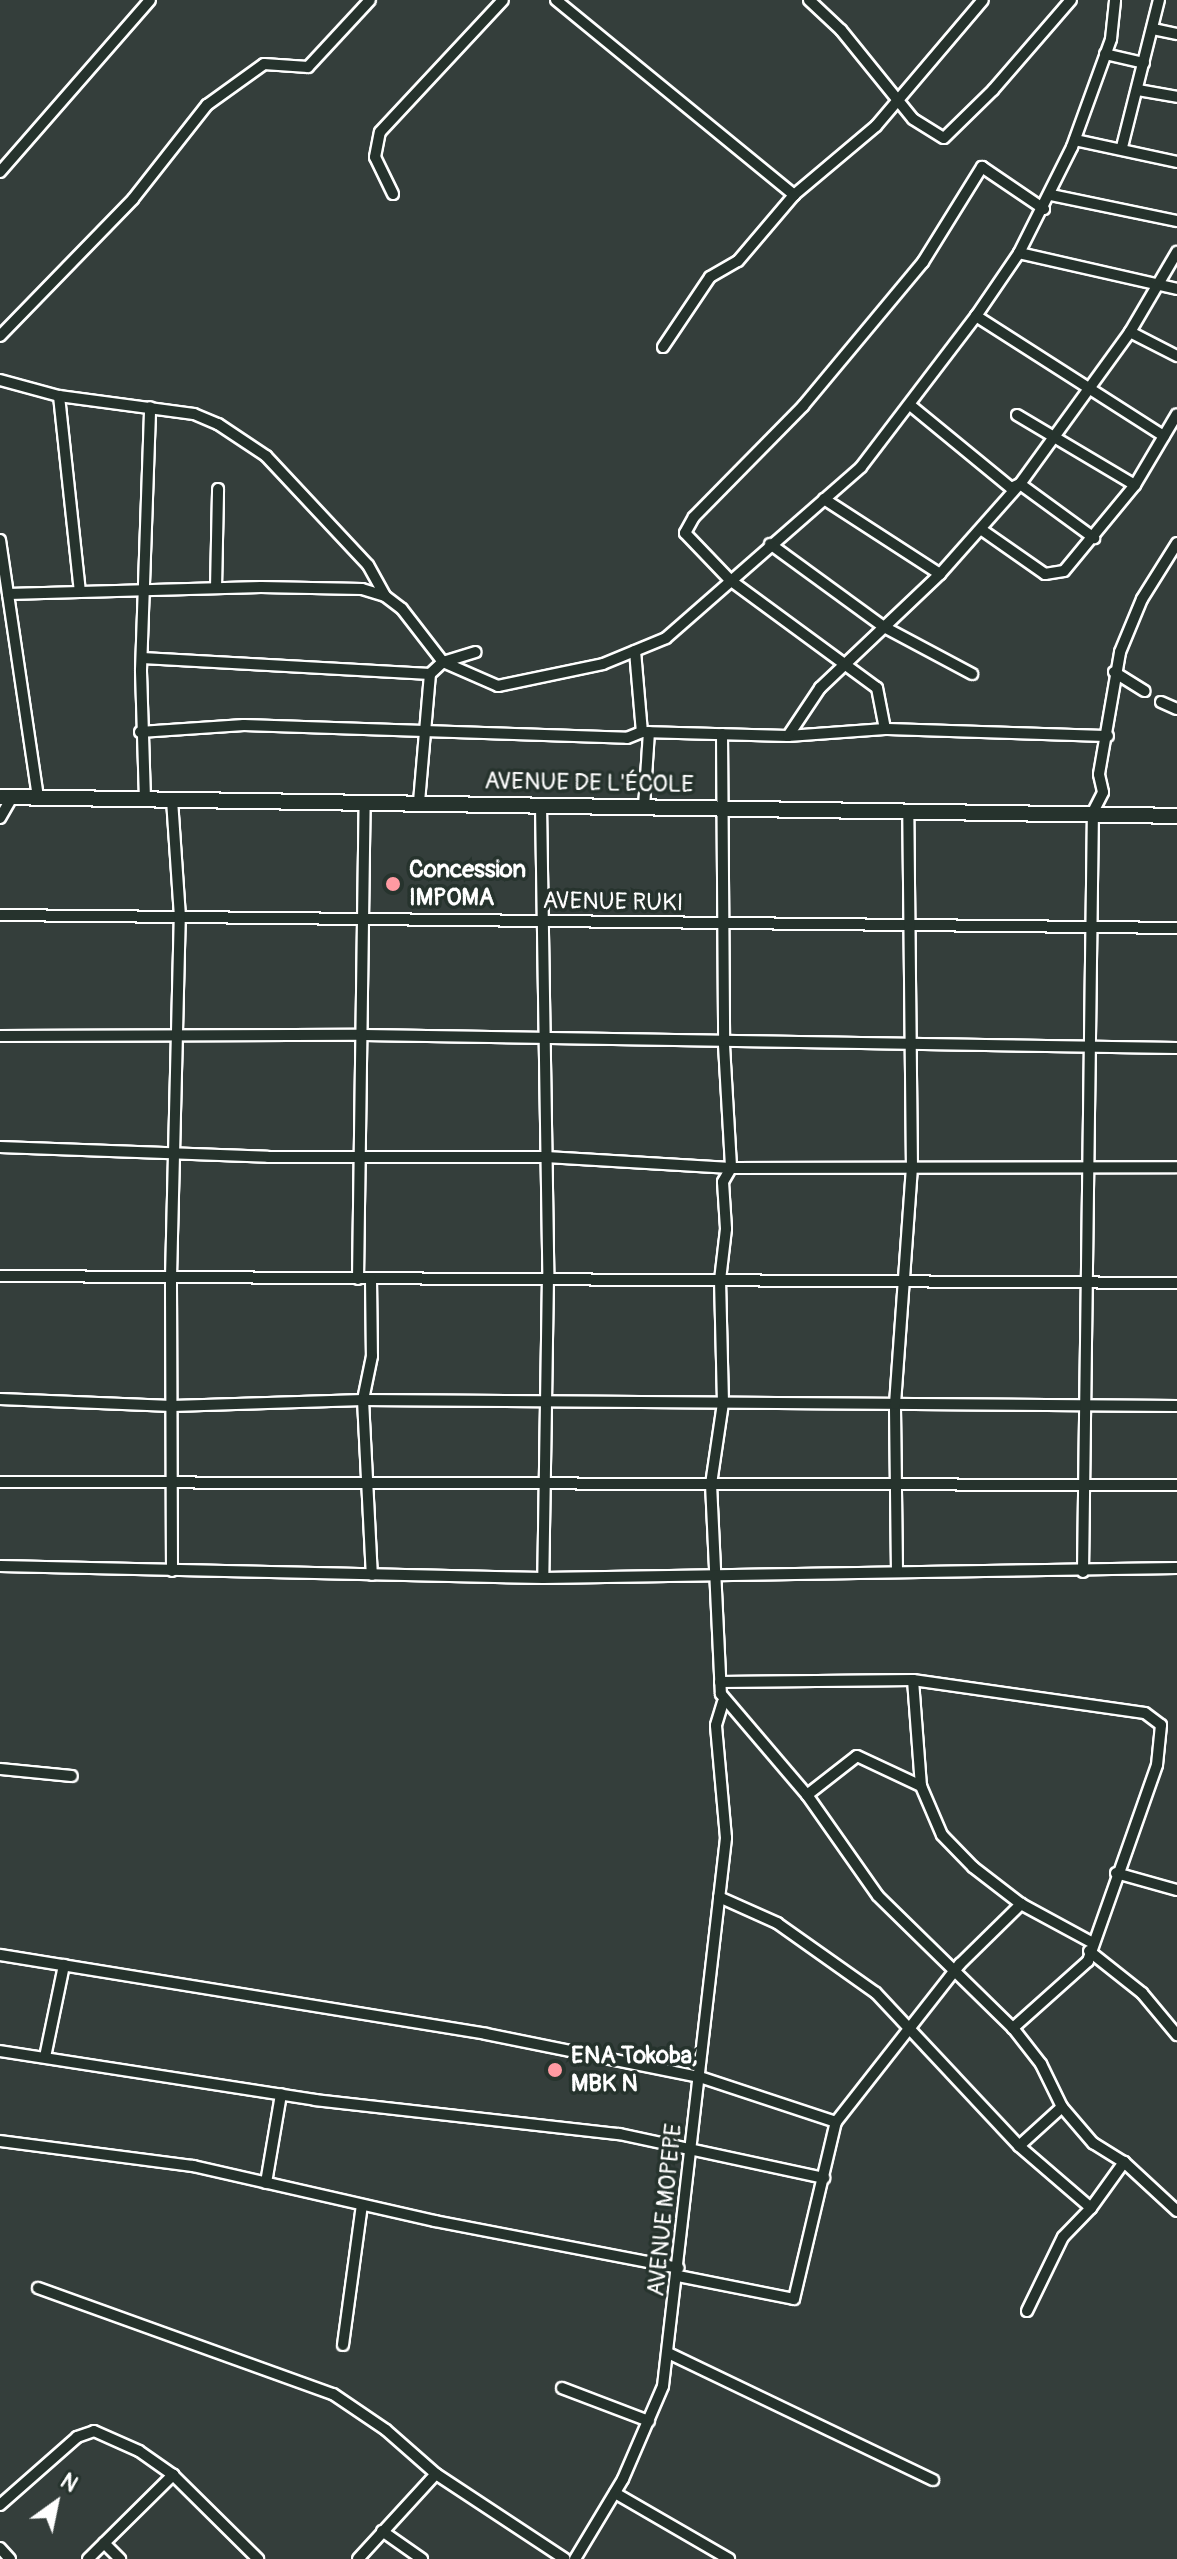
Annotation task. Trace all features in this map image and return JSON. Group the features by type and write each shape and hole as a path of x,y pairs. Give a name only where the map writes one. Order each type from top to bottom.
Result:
{"street":[{"path":"0,172 150,0"},
{"path":"0,336 133,199 207,105 264,64 308,67 370,0"},
{"path":"556,0 794,195"},
{"path":"809,0 841,30 899,103 925,127 950,136 1071,0"},
{"path":"663,347 710,277 738,261 794,195 899,103 983,0"},
{"path":"0,380 59,396 150,407 206,419 266,456 368,565 385,596 443,662 498,686 603,664 666,638 861,467 910,405 976,316 1019,253 1044,209 1075,140 1105,54 1115,0"},
{"path":"1122,147 1159,0"},
{"path":"393,194 375,157 380,132 497,2"},
{"path":"1153,29 1177,34"},
{"path":"1105,54 1144,63"},
{"path":"1138,90 1177,97"},
{"path":"1075,140 1122,147 1177,162"},
{"path":"0,154 14,157"},
{"path":"885,729 877,688 730,580 694,547 685,533 688,525 803,406 923,262 979,171 988,168 1044,209"},
{"path":"1051,195 1177,221"},
{"path":"788,736 806,704 940,574 1020,484 1130,332 1177,252"},
{"path":"1019,253 1177,289"},
{"path":"976,316 1164,436"},
{"path":"1130,332 1177,356"},
{"path":"59,396 80,591"},
{"path":"910,405 1011,488 1020,484"},
{"path":"145,799 140,732 150,407"},
{"path":"982,530 1054,576 1094,538 1135,485 1177,414"},
{"path":"1017,415 1135,485"},
{"path":"1020,484 1094,538"},
{"path":"216,588 218,489"},
{"path":"824,499 940,574"},
{"path":"0,540 38,797"},
{"path":"1083,1572 1083,1405 1093,928 1089,874 1093,812 1103,792 1099,774 1108,736 1114,672 1142,599 1177,543"},
{"path":"770,544 884,627 972,674"},
{"path":"8,594 145,589 337,588 385,596"},
{"path":"635,651 646,732 644,807"},
{"path":"419,802 430,674 443,662 475,652"},
{"path":"143,658 430,674"},
{"path":"1114,672 1144,691"},
{"path":"1161,702 1177,709"},
{"path":"140,732 244,725 627,738 646,732 788,736 885,729 1108,736"},
{"name":"AVENUE MOPEPE","path":"575,2559 615,2493 649,2421 668,2353 726,1818 716,1725 723,1702 711,1484 723,1403 720,1280 726,1229 723,1182 731,1168 724,1045 726,924 722,734"},
{"path":"0,818 6,797"},
{"name":"AVENUE DE L'ÉCOLE","path":"6,797 1093,812 1177,816"},
{"path":"172,801 180,917 180,1039 171,1277 172,1571"},
{"path":"358,1279 364,1035 365,803"},
{"path":"541,805 548,1276 543,1578"},
{"path":"897,1572 895,1404 912,1169 908,810"},
{"name":"AVENUE RUKI","path":"0,915 1177,928"},
{"path":"0,1036 180,1039 364,1035 724,1045 1177,1048"},
{"path":"0,1147 174,1155 546,1157 731,1168 1177,1167"},
{"path":"0,1276 358,1279 548,1276 905,1283 1177,1283"},
{"path":"371,1279 372,1356 363,1400 364,1483 372,1575"},
{"path":"0,1399 172,1406 363,1400 1177,1406"},
{"path":"0,1482 172,1487 364,1483 1177,1485"},
{"path":"0,1566 543,1578 714,1572 1083,1572 1177,1568"},
{"path":"913,1680 921,1786 952,1849 1021,1904 1090,1946 1142,1993 1177,2035"},
{"path":"720,1682 913,1680 1152,1716 1161,1725 1157,1765 1090,1946 1088,1961 1064,1985 1052,1989 1013,2028"},
{"path":"723,1702 807,1795 878,1896 958,1970 1013,2028 1041,2064 1062,2107 1093,2143 1124,2162 1177,2211"},
{"path":"807,1795 857,1756 921,1786"},
{"path":"0,1769 72,1776"},
{"path":"1116,1873 1177,1890"},
{"path":"719,1897 777,1923 835,1961 910,2028 1019,2146 1091,2208"},
{"path":"0,2141 193,2166 794,2299 836,2122 958,1970 1021,1904"},
{"path":"0,1955 486,2034 700,2077 836,2122"},
{"path":"45,2057 64,1965"},
{"path":"0,2051 281,2094 692,2146 824,2178"},
{"path":"266,2183 281,2094"},
{"path":"1019,2146 1062,2107"},
{"path":"1027,2311 1051,2255 1091,2208 1124,2162"},
{"path":"343,2345 362,2205"},
{"path":"38,2288 321,2389 386,2430 436,2474 565,2559"},
{"path":"668,2353 933,2480"},
{"path":"562,2388 649,2421"},
{"path":"0,2505 77,2437 94,2431 139,2451 173,2475 258,2559"},
{"path":"358,2559 436,2474"},
{"path":"88,2559 173,2475"},
{"path":"615,2493 729,2559"},
{"path":"382,2531 422,2559"},
{"path":"104,2543 120,2559"},
{"path":"0,2548 10,2559"}],"place":[{"name":"Concession IMPOMA","path":"393,884"},
{"name":"ENA Tokoba, MBK N","path":"555,2070"}]}
